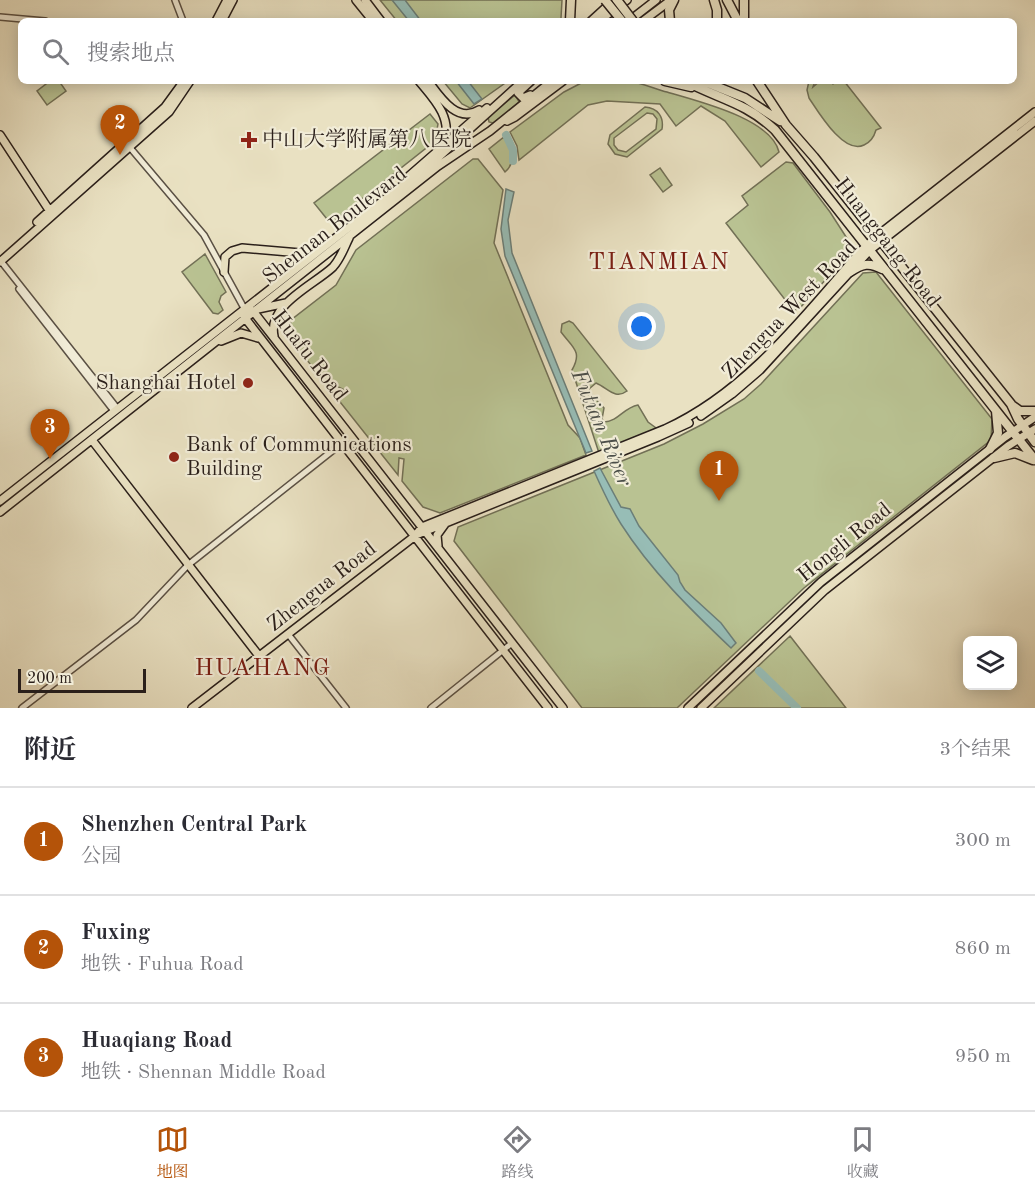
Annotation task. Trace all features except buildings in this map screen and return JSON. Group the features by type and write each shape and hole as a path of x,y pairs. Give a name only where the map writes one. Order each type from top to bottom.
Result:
{"highway":[{"path":"670,18 669,10 673,0"},
{"path":"714,0 717,18"},
{"path":"720,0 722,18"},
{"path":"727,0 736,18"},
{"path":"744,0 744,18"},
{"path":"611,1 620,18"},
{"path":"611,1 628,18"},
{"name":"Huanggang Road","path":"759,84 786,125 1011,404 1022,425 1032,431 1035,442"},
{"name":"Huanggang Road","path":"703,85 723,92 775,130 1035,461"},
{"path":"723,92 753,103 786,125"},
{"path":"850,272 866,264 875,265 886,271"},
{"path":"1011,404 1020,411 1035,411"},
{"path":"990,449 998,431 995,415 997,412 994,408"},
{"path":"994,458 1015,453 1035,461"}],"main road":[{"path":"218,18 227,0"},
{"path":"224,18 233,0"},
{"path":"356,0 371,18"},
{"path":"365,0 379,18"},
{"path":"603,18 627,0"},
{"path":"634,18 657,0"},
{"path":"647,18 673,0"},
{"path":"594,18 611,1"},
{"path":"128,145 169,104 182,84"},
{"path":"0,261 51,213 173,107 188,84"},
{"path":"421,84 444,115 446,137 442,145"},
{"path":"430,84 446,104 464,114 471,114 493,104"},
{"name":"Shennan Boulevard","path":"0,501 312,254 403,185 450,147 519,84"},
{"path":"527,84 520,89 521,98 527,98 539,91"},
{"name":"Shennan Boulevard","path":"0,512 447,159 496,126 548,84"},
{"path":"496,126 515,117 559,84"},
{"path":"403,185 413,171 442,145 504,97"},
{"path":"879,239 1035,112"},
{"path":"879,239 1035,121"},
{"path":"0,135 51,213"},
{"path":"275,338 273,331 275,317 288,302 335,264 354,232"},
{"name":"Zhengua West Road","path":"606,456 682,421 737,384 771,352 879,239"},
{"name":"Zhengua West Road","path":"424,529 447,523 606,456 678,429 732,394 760,370 850,272 868,248"},
{"path":"224,272 225,257 237,249 312,254"},
{"path":"253,311 288,302"},
{"name":"Huafu Road","path":"553,708 545,705 264,343 245,318 244,308 253,311 275,338 563,708"},
{"path":"210,345 241,333 256,337 264,343"},
{"name":"Hongli Road","path":"701,708 825,590 994,458 1016,436 1022,425 1035,417"},
{"name":"Hongli Road","path":"688,708 821,582 990,449 1032,431"},
{"path":"92,440 259,656"},
{"name":"Zhengua West Road","path":"424,529 582,466"},
{"path":"439,549 437,535 447,523"},
{"path":"415,536 424,529"},
{"name":"Zhengua Road","path":"192,708 415,536"}],"street":[{"path":"175,0 182,18"},
{"path":"0,17 18,19"},
{"path":"128,145 202,232 244,308"},
{"path":"0,261 116,410"},
{"path":"21,708 136,620 188,565 351,436"},
{"path":"288,634 346,708"},
{"path":"435,707 513,643"}],"green space":[{"path":"380,0 562,0 561,18 395,18"},
{"path":"46,84 61,84 66,91 47,105 37,91"},
{"path":"445,84 504,84 470,108 462,104"},
{"path":"579,84 642,84 713,106 748,120 773,140 779,152 761,167 725,121 701,106 676,126 660,104 607,101 588,105 519,160 517,146 510,132 564,92"},
{"path":"808,84 814,84 813,87 816,84 846,84 881,128 876,130 872,139 864,145 848,144 833,131 819,113 809,98"},
{"path":"515,95 519,102 493,123 489,122 488,117"},
{"path":"645,107 657,111 661,117 662,129 627,157 615,154 608,144 610,135","holes":["647,113 653,114 657,119 656,129 626,152 618,150 614,145 614,138"]},
{"path":"430,114 438,124 435,141 334,221 327,219 314,203"},
{"path":"504,137 511,151 512,160 505,172 489,149"},
{"path":"473,159 478,159 503,190 494,243 568,425 580,438 586,455 440,513 423,507 402,481 404,459 399,458 398,475 329,388 343,394 345,390 323,380 290,339 291,320 336,285 356,250"},
{"path":"786,162 793,163 850,243 848,255 799,309 793,310 726,223 748,205 742,196"},
{"path":"660,168 672,185 663,192 650,175"},
{"path":"205,254 226,292 221,296 219,302 223,310 218,314 213,313 182,272"},
{"path":"876,272 992,419 991,440 804,588 677,708 582,708 454,541 458,527 664,444 744,399 761,384 863,273"},
{"path":"569,321 573,323 627,391 615,394 596,383 589,389 604,408 602,419 604,422 638,405 648,422 656,428 654,431 599,453 572,370 576,358 575,349 561,332 562,324"},
{"path":"790,636 846,708 714,708"}],"water":[{"path":"392,0 405,0 419,18 407,18"},
{"path":"458,84 470,84 482,99 474,104"},
{"path":"506,189 514,192 508,220 512,253 592,451 586,453 505,256 501,229"},
{"path":"600,468 621,507 630,509 639,526 678,575 685,590 721,623 736,643 731,648 672,589 645,558 621,524 603,491 594,471"}],"waterway":[{"name":"Futian River","path":"506,135 513,150 513,161"},
{"name":"Futian River","path":"759,671 797,708"}],"place":[{"name":"中山大学附属第八医院","path":"249,140"},
{"name":"Fuxing","path":"120,155"},
{"name":"Shanghai Hotel","path":"248,383"},
{"name":"Bank of Communications Building","path":"174,457"},
{"name":"Huaqiang Road","path":"50,459"},
{"name":"Shenzhen Central Park","path":"719,501"}],"district":[{"name":"TIANMIAN","path":"659,263"},
{"name":"HUAHANG","path":"263,669"}]}
